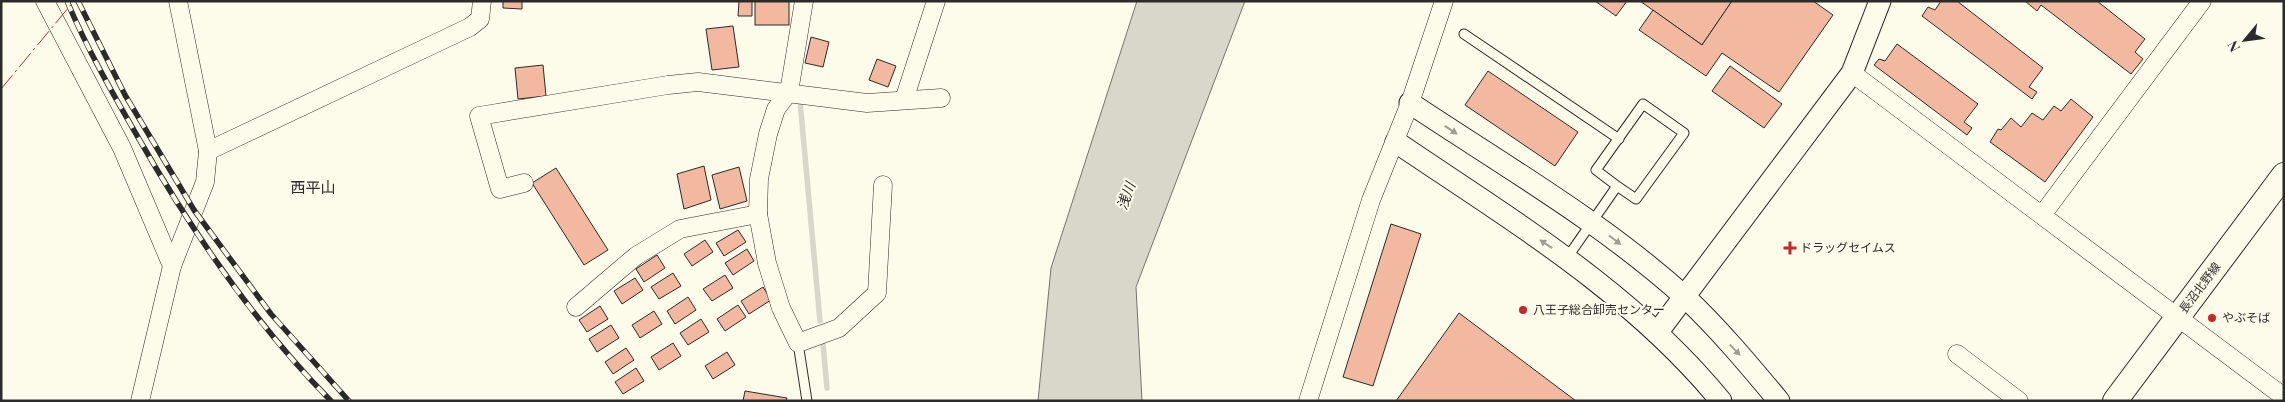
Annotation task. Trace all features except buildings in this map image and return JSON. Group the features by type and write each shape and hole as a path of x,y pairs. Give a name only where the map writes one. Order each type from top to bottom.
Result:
{"main road":[{"name":"長沼北野線","path":"2115,401 2284,175"}],"street":[{"path":"45,1 122,148 172,266"},
{"path":"140,401 172,266 205,182 208,151 178,1"},
{"path":"208,151 470,27 480,19 482,1"},
{"path":"804,1 789,92 776,109 768,134 759,179 758,214 767,263 781,308 798,343 839,328 877,293 883,185"},
{"path":"904,100 936,1"},
{"path":"1308,401 1371,200 1396,142 1444,1"},
{"path":"1657,333 1852,73 1880,1"},
{"path":"2042,215 2202,1"},
{"path":"1852,73 2284,397"},
{"path":"524,184 500,189 479,116 668,85 698,82 867,103 941,98"},
{"path":"1410,103 1592,223 1685,298 1744,359 1779,401"},
{"path":"1396,142 1568,258 1657,333 1721,401"},
{"path":"576,307 636,256 680,229 758,214"},
{"path":"1957,354 2019,401"}],"lane":[{"path":"1464,34 1619,139"},
{"path":"1643,104 1684,133 1636,199 1617,186 1596,170 1643,104"},
{"path":"1568,258 1617,186"},
{"path":"798,343 807,401"}],"water":[{"name":"浅川","path":"1137,1 1245,1 1136,287 1142,401 1038,401 1051,268"}],"waterway":[{"path":"800,101 820,321"},
{"path":"823,344 827,388"}],"railway":[{"path":"67,1 92,54 120,105 203,243 251,309 331,401"},
{"path":"78,1 125,95 194,210 271,314 349,401"}],"power":[{"path":"1,89 74,1"}],"place":[{"name":"ドラッグセイムス","path":"1790,248"},
{"name":"八王子総合卸売センター","path":"1523,310"},
{"name":"やぶそば","path":"2212,318"}],"district":[{"name":"西平山","path":"313,188"}]}
